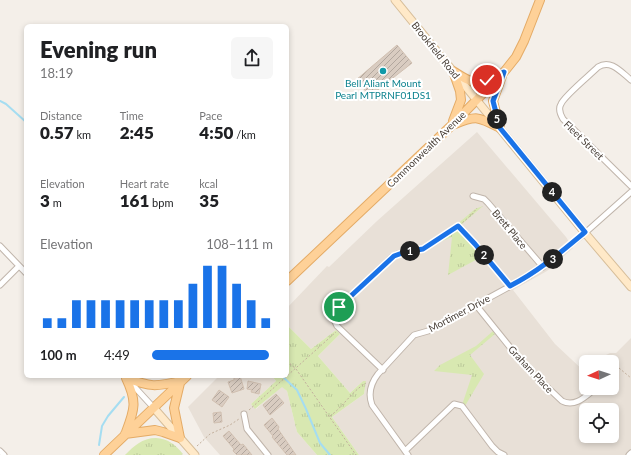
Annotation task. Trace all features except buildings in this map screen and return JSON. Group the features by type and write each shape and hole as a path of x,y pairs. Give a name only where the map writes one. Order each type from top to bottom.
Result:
{"main road":[{"name":"Brookfield Road","path":"395,0 631,287"},
{"name":"Commonwealth Avenue","path":"289,279 451,126 504,72 516,57 524,41 540,0"},
{"path":"453,71 469,82 483,82 504,72"},
{"path":"451,126 461,100 460,91 453,71"},
{"path":"500,128 493,101 504,72"},
{"path":"451,126 477,118 500,128"},
{"path":"125,434 134,402 132,391 126,378"},
{"path":"128,378 143,384 156,386 184,378"},
{"path":"104,455 184,378"},
{"path":"180,438 174,408 184,378"},
{"path":"153,407 195,455"},
{"path":"125,434 148,430 159,430 180,438"}],"street":[{"name":"Fleet Street","path":"631,80 614,66 610,64 602,65 563,99 559,109 563,119 631,186"},
{"name":"Mortimer Drive","path":"372,384 376,377 414,335 428,331 543,267 631,192"},
{"name":"Brett Place","path":"473,196 484,199 488,203 543,267"},
{"path":"0,246 24,271"},
{"path":"383,370 340,329 335,321 334,315 336,309 392,258 398,254 409,251"},
{"path":"0,285 19,266"},
{"name":"Graham Place","path":"476,305 526,367 562,401 567,403 575,403 586,395"},
{"path":"126,378 153,407"},
{"path":"372,384 370,393 372,405 406,453 454,404 462,406 492,446 504,455"},
{"path":"244,414 247,429 268,455"},
{"path":"0,451 4,455"}],"path":[{"path":"409,251 423,249 458,226 477,208"},
{"path":"458,226 510,286"},
{"path":"289,375 340,329"},
{"path":"289,363 296,369 328,417 356,455"},
{"path":"619,368 631,378"},
{"path":"196,446 210,434 236,422 285,378"},
{"path":"328,417 340,408 362,385 366,383 372,384"}],"shaded area":[{"path":"477,132 566,237 573,248 547,271 513,290 555,344 579,366 579,395 619,395 619,355 606,355 616,353 631,338 631,455 359,455 332,417 364,394 366,381 363,381 350,393 318,356 340,334 336,330 311,349 289,327 289,306 327,266 329,267 377,221"},
{"path":"217,378 274,378 276,381 251,404 256,409 282,386 287,391 297,432 317,455 220,455 204,437 188,407"}],"green space":[{"path":"483,206 461,225 507,280 504,282 483,256 448,275 452,237 421,250 448,232 475,209"},
{"path":"289,327 311,349 336,330 340,334 318,356 350,393 363,381 366,381 364,394 332,417 359,455 317,455 297,432 287,391 282,387 255,409 251,404 276,381 274,378 289,378"},
{"path":"493,331 495,334 470,355 484,374 465,406 462,405 472,375 434,371 440,365 476,346"},
{"path":"156,438 171,443 183,454 125,455 142,441"}],"waterway":[{"path":"0,101 6,104 24,120"},
{"path":"284,378 297,390 320,443 330,455"},
{"path":"99,445 102,426 108,416 124,397"}],"place":[{"name":"Bell Aliant Mount Pearl MTPRNF01DS1","path":"383,71"}],"route":[{"path":"339,307 394,256 405,252 423,249 458,226 510,286 543,267 585,232 500,128 494,109 493,97 504,72 487,80"}]}
